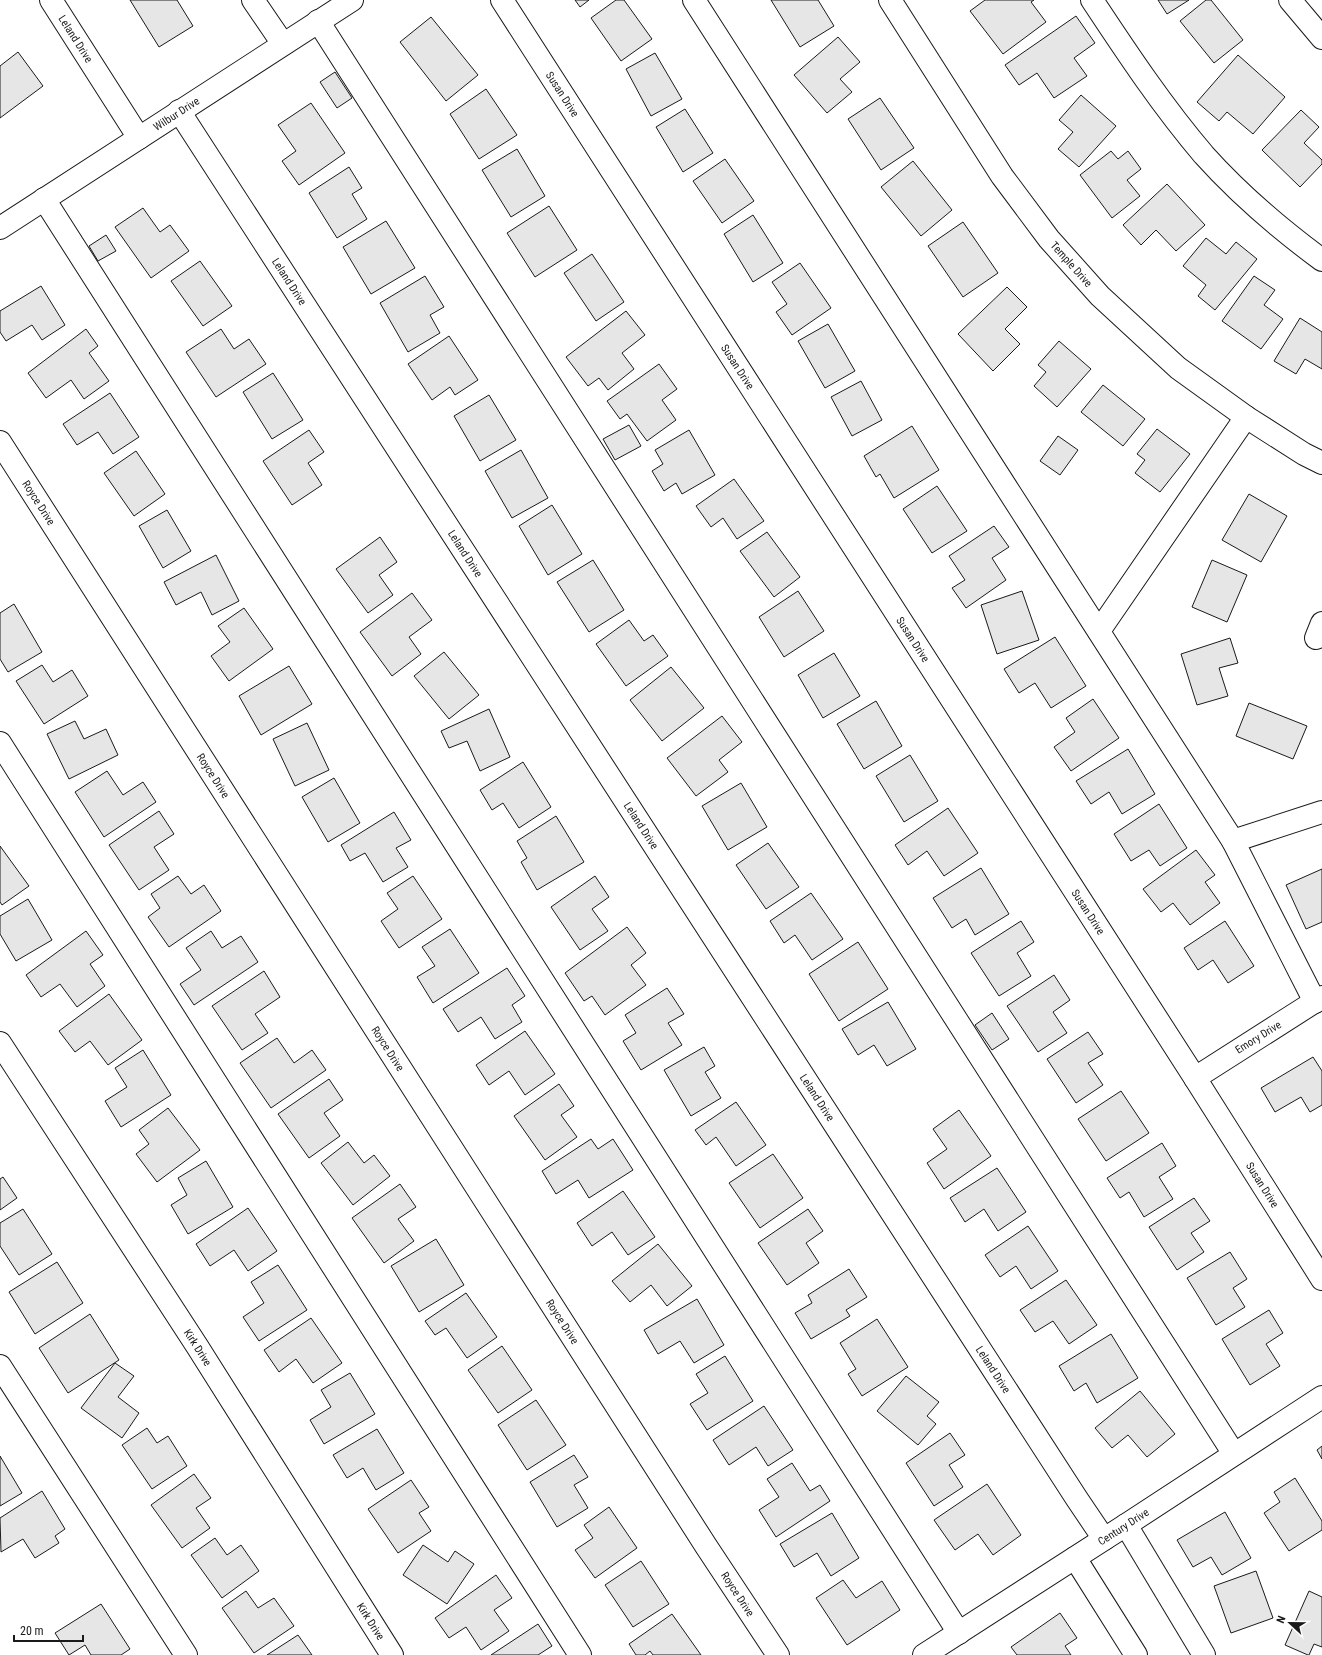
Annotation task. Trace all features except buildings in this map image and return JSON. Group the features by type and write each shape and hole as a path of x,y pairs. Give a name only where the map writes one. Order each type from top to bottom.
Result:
{"street":[{"name":"Leland Drive","path":"51,0 139,138"},
{"path":"253,0 283,44"},
{"name":"Wilbur Drive","path":"0,228 352,0"},
{"name":"Susan Drive","path":"502,0 1195,1078 1322,1279"},
{"path":"694,0 1233,841 1318,1000"},
{"name":"Temple Drive","path":"890,0 1002,176 1049,239 1100,296 1178,368 1246,416 1304,454 1322,463"},
{"path":"1092,0 1160,99 1205,155 1234,186 1288,234 1322,260"},
{"path":"1290,0 1322,38"},
{"path":"318,21 1234,1454"},
{"name":"Leland Drive","path":"179,111 1104,1539"},
{"path":"44,200 959,1633"},
{"path":"1099,631 1246,416"},
{"name":"Royce Drive","path":"0,442 698,1533 778,1655"},
{"path":"0,743 580,1655"},
{"path":"1233,841 1322,812"},
{"name":"Emory Drive","path":"1195,1078 1318,1000"},
{"name":"Kirk Drive","path":"0,1043 197,1346 392,1655"},
{"path":"0,1366 186,1655"},
{"name":"Century Drive","path":"924,1655 1322,1397"},
{"path":"1126,1525 1204,1655"},
{"path":"1075,1558 1136,1655"}]}
